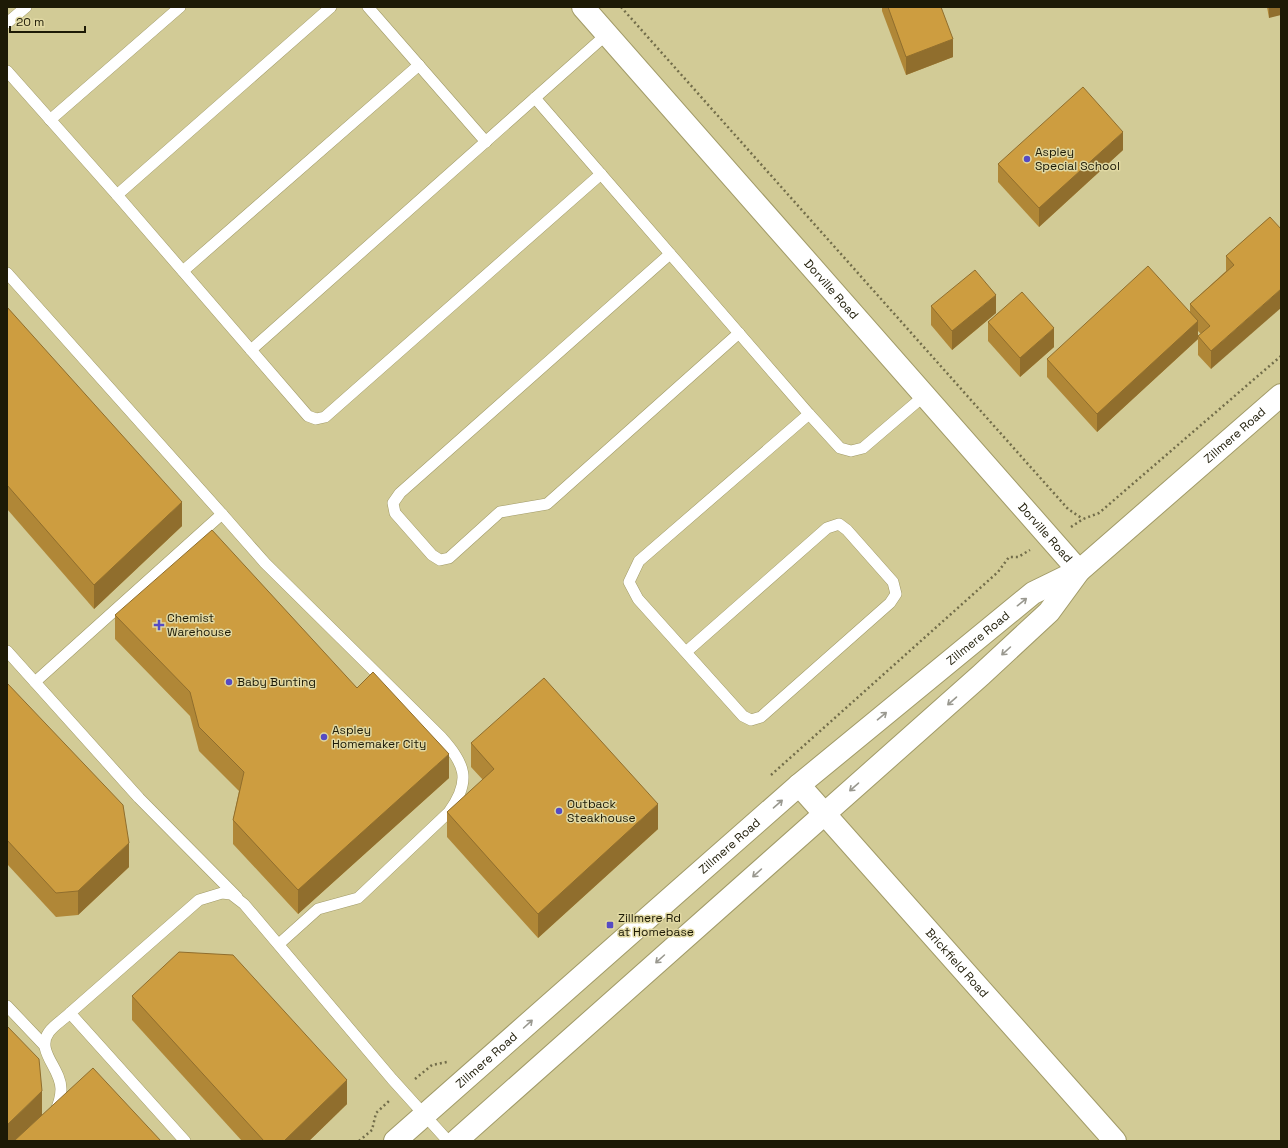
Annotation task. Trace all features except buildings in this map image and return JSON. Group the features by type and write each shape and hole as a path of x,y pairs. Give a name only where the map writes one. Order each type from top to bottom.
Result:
{"main road":[{"name":"Dorville Road","path":"583,7 1079,571"},
{"name":"Zillmere Road","path":"456,1141 1049,612 1079,571 1281,395"},
{"name":"Zillmere Road","path":"396,1141 799,785 1033,594 1079,571"},
{"name":"Brickfield Road","path":"799,785 1115,1141"}],"lane":[{"path":"7,23 26,7"},
{"path":"50,120 180,7"},
{"path":"118,196 331,7"},
{"path":"368,7 486,142"},
{"path":"251,350 607,34"},
{"path":"183,271 419,65"},
{"path":"7,71 118,196 308,416 316,419 325,417 601,174"},
{"path":"535,98 840,448 851,451 863,448 925,395"},
{"path":"670,254 400,493 393,503 395,513 432,555 440,560 449,558 500,512 547,504 739,333"},
{"path":"7,273 265,563 441,737 452,749 460,763 464,775 463,786 457,801 450,812 358,898 318,909 279,944"},
{"path":"686,652 827,528 839,524 893,582 896,594 890,603 761,717 751,720 743,716 638,599 629,582 639,561 809,414"},
{"path":"35,682 222,514"},
{"path":"7,651 139,798 244,904 392,1079 448,1141"},
{"path":"44,1045 49,1032 199,900 222,893 231,894 244,904"},
{"path":"7,1006 44,1045 47,1056 54,1066 59,1078 62,1088 60,1101 56,1111 48,1123"},
{"path":"70,1013 185,1141"}],"path":[{"path":"622,7 1068,510 1083,519 1099,513 1281,356"},
{"path":"359,1141 372,1130 376,1113 382,1108"}],"place":[{"name":"Aspley Special School","path":"1027,159"},
{"name":"Chemist Warehouse","path":"159,625"},
{"name":"Baby Bunting","path":"229,682"},
{"name":"Aspley Homemaker City","path":"324,737"},
{"name":"Outback Steakhouse","path":"559,811"},
{"name":"Zillmere Rd at Homebase","path":"610,925"}]}
